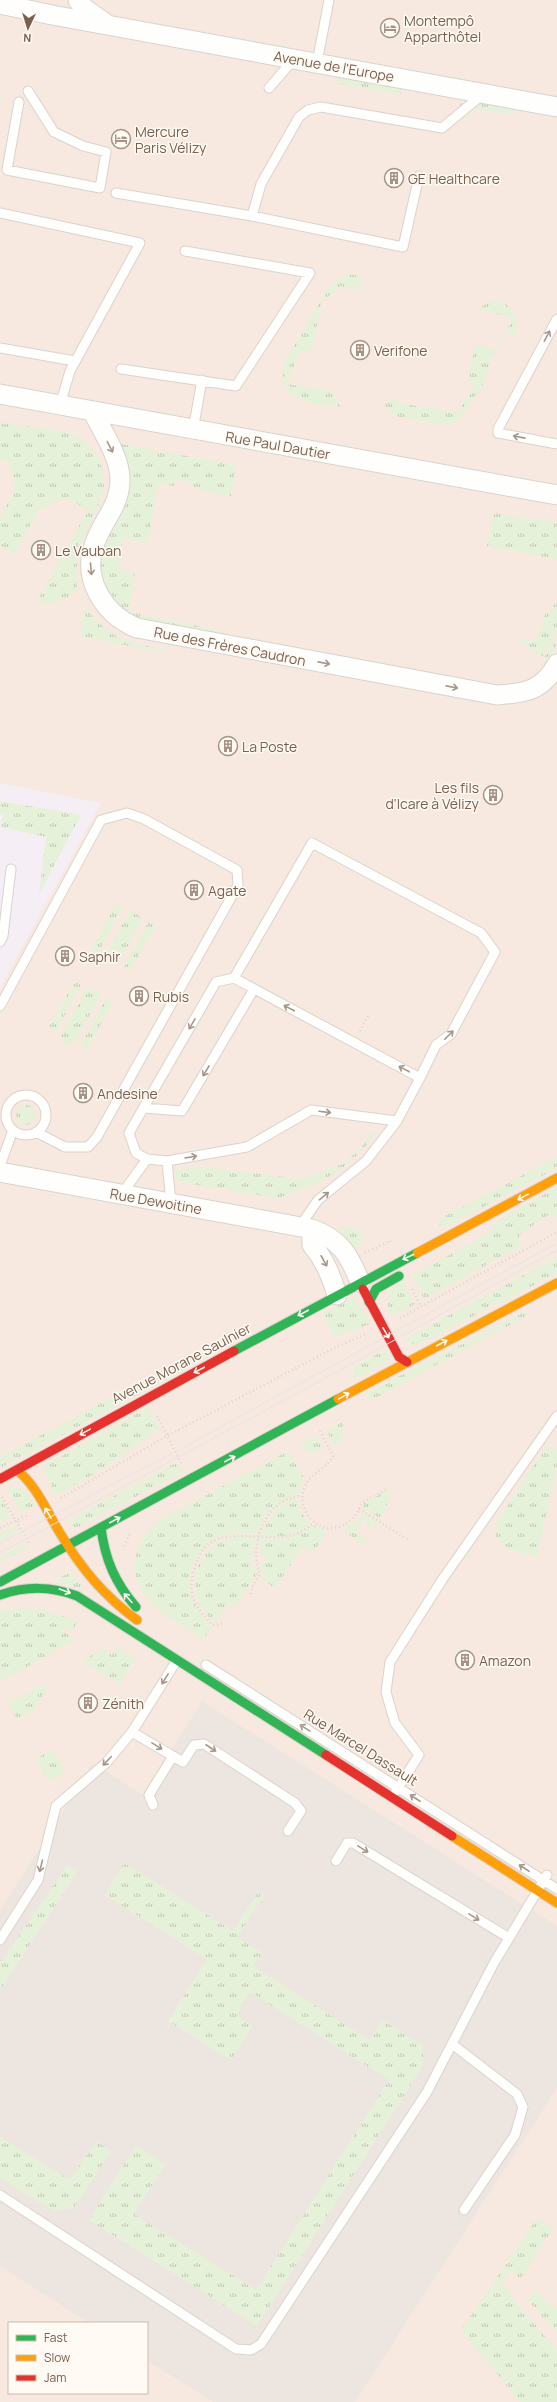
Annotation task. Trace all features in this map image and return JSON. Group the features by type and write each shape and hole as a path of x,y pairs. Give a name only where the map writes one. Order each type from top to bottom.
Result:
{"main road":[{"name":"Avenue Morane Saulnier","path":"0,1479 360,1282 453,1235 557,1178"},
{"path":"444,1251 453,1235"},
{"path":"369,1302 376,1289 404,1273"},
{"path":"360,1282 369,1302 399,1357 407,1362"},
{"path":"0,1582 407,1362 557,1283"},
{"path":"17,1470 28,1479 69,1546"},
{"name":"Rue Marcel Dassault","path":"101,1528 103,1552 110,1572 121,1590 140,1611 147,1626 163,1651"},
{"path":"56,1539 59,1529"},
{"name":"Rue Marcel Dassault","path":"69,1546 96,1585 117,1605 147,1626"},
{"name":"Rue Marcel Dassault","path":"0,1595 13,1590 40,1586 63,1590 76,1596 557,1903"}],"street":[{"name":"Avenue de l'Europe","path":"78,0 84,8 110,26"},
{"name":"Avenue de l'Europe","path":"0,4 110,26 294,58 557,107"},
{"name":"Avenue de l'Europe","path":"0,10 52,15"},
{"name":"Rue Paul Dautier","path":"0,394 193,430 556,492"},
{"name":"Rue des Frères Caudron","path":"93,412 115,456 120,480 116,504 99,533 93,549 91,558 93,579 102,602 122,622 137,628 497,695 526,693 549,679 557,664"},
{"name":"Rue Dewoitine","path":"0,1172 306,1228 339,1244 351,1260 360,1282"},
{"path":"306,1228 312,1245 320,1254 329,1271 337,1295"}],"lane":[{"path":"317,63 329,0"},
{"path":"269,88 294,58"},
{"path":"19,102 7,170 100,188 106,152 83,146 54,132 28,90"},
{"path":"252,216 261,184 299,117 308,110 321,107 442,128 483,94"},
{"path":"116,193 252,216 403,247 419,176"},
{"path":"0,213 140,244 70,371 60,405"},
{"path":"121,369 236,386 310,273 185,251"},
{"path":"557,319 498,429 498,433 557,444"},
{"path":"0,348 75,361"},
{"path":"193,430 202,380"},
{"path":"0,1006 101,820 126,813 144,819 237,870 238,884 98,1137 88,1147 65,1147 36,1132"},
{"path":"234,978 312,843 481,933 496,952 451,1034 436,1045 397,1121 366,1161 318,1200 306,1228"},
{"path":"0,942 3,936 10,869"},
{"path":"397,1121 311,1110 247,1147 167,1161 147,1159 136,1153 129,1133 216,982 234,978 420,1078"},
{"path":"144,1108 182,1111 254,989"},
{"path":"20,1097 33,1097 38,1100 45,1111 46,1117 44,1124 36,1132 24,1135 13,1130 3,1113 9,1105 20,1097"},
{"path":"0,1166 13,1130"},
{"path":"121,1195 147,1159"},
{"path":"167,1161 171,1203"},
{"path":"392,1797 419,1755 395,1723 386,1692 390,1662 442,1580 557,1416"},
{"path":"0,1940 38,1880 56,1806 106,1763 132,1732 177,1660"},
{"name":"Rue Marcel Dassault","path":"200,1662 545,1878 557,1889"},
{"path":"132,1732 183,1762 194,1745 204,1744 217,1752 295,1802 301,1811 288,1831"},
{"path":"153,1805 149,1795 173,1756"},
{"path":"336,1862 347,1843 353,1843 509,1938"},
{"path":"0,2195 236,2349 251,2350 261,2344 427,2092 509,1938 545,1878"},
{"path":"452,2044 517,2094 523,2107 516,2135 464,2210"}],"path":[{"path":"354,1042 368,1016"},
{"path":"0,1528 45,1507 168,1436 343,1343 383,1328 557,1232"},
{"path":"148,1397 190,1480"},
{"path":"311,1415 333,1456 328,1466 312,1474 302,1496 304,1510 314,1522 321,1527 334,1528 350,1521 359,1509 360,1504 386,1490"},
{"path":"0,1493 39,1562"},
{"path":"251,1594 252,1587 260,1574 256,1560 258,1536 266,1520 278,1506 292,1498 302,1496"},
{"path":"359,1509 410,1541"},
{"path":"222,1624 214,1625 206,1619 197,1606 192,1583 194,1567 207,1547 221,1538 240,1534 273,1538 292,1535 314,1522"}],"shaded area":[{"path":"0,0 557,0 557,2402 0,2402"},
{"path":"0,783 101,803 0,988"},
{"path":"202,1701 557,1926 557,2088 355,2402 213,2402 148,2361 148,2322 87,2322 0,2266 0,1911 93,1763 143,1795"}],"green space":[{"path":"343,75 403,85 401,94 341,84 336,80"},
{"path":"465,97 510,105 513,110 513,115 459,106"},
{"path":"346,274 362,276 359,290 341,286 322,301 311,353 300,351 287,384 337,392 334,396 341,407 308,402 291,394 285,386 283,376 284,363 330,285"},
{"path":"492,300 504,303 509,307 513,312 517,324 517,330 515,336 507,332 490,362 485,381 460,419 452,424 393,416 384,404 394,398 398,403 457,413 476,384 468,381 475,345 495,349 514,318 478,309"},
{"path":"0,423 64,432 81,438 94,451 102,468 104,479 101,499 87,528 79,552 77,565 77,591 58,602 48,604 37,601 88,510 67,498 52,502 46,508 41,507 14,554 0,545 0,517 15,491 12,487 15,480 9,463 0,458"},
{"path":"116,443 236,465 231,496 193,489 193,483 176,480 174,486 158,483 148,543 123,538 118,568 135,573 129,612 227,632 225,637 136,619 112,602 97,567 105,535"},
{"path":"494,513 557,523 557,559 487,546"},
{"path":"557,602 557,630 542,657 516,638 536,642 546,611 551,612 552,604 556,605"},
{"path":"85,609 108,631 115,635 136,644 167,650 167,653 82,637 81,618"},
{"path":"557,635 553,653 547,658 543,659"},
{"path":"0,801 81,815 39,894 46,837 1,827 3,815 0,814"},
{"path":"116,904 123,907 98,953 91,950"},
{"path":"130,910 143,918 118,964 105,956"},
{"path":"149,921 156,925 130,971 124,967"},
{"path":"75,981 81,985 56,1031 49,1027"},
{"path":"88,987 101,995 75,1042 64,1046 61,1035"},
{"path":"106,998 113,1002 88,1048 81,1045"},
{"path":"26,1105 33,1108 36,1115 33,1122 26,1125 19,1122 16,1115 19,1108"},
{"path":"370,1133 374,1134 367,1145 347,1165 322,1181 279,1198 179,1182 174,1174 176,1170 201,1167 303,1179 345,1163 365,1143"},
{"path":"557,1157 557,1168 442,1229 437,1220"},
{"path":"557,1187 557,1218 551,1213 519,1235 519,1247 424,1299 412,1275 484,1236 501,1218"},
{"path":"344,1227 359,1230 363,1235 359,1249 338,1230"},
{"path":"557,1257 557,1273 418,1345 406,1342 405,1339"},
{"path":"402,1279 415,1304 391,1316 388,1304 389,1295"},
{"path":"355,1297 371,1324 334,1336 322,1314"},
{"path":"526,1311 530,1314 370,1401 366,1393"},
{"path":"386,1349 390,1359 358,1378 352,1368"},
{"path":"137,1384 141,1393 0,1468 0,1457"},
{"path":"148,1407 159,1429 101,1470 56,1495 42,1467"},
{"path":"344,1421 341,1441 334,1445 327,1431"},
{"path":"316,1436 324,1450 308,1453 299,1445"},
{"path":"550,1445 557,1449 557,1466 537,1557 506,1549 496,1537 497,1522 546,1446"},
{"path":"288,1451 304,1478 299,1494 284,1500 272,1509 263,1520 256,1534 235,1533 217,1538 204,1548 194,1562 190,1578 191,1595 198,1612 212,1627 204,1639 166,1616 145,1596 138,1584 135,1570 136,1555 142,1540 151,1528 160,1520"},
{"path":"177,1462 183,1472 74,1529 69,1520"},
{"path":"7,1487 22,1489 37,1506 21,1512"},
{"path":"388,1490 390,1496 381,1519 363,1508 364,1503"},
{"path":"0,1496 11,1517 0,1522"},
{"path":"298,1498 302,1514 310,1524 298,1531 286,1535 274,1537 260,1535 267,1522 275,1512 285,1504"},
{"path":"362,1513 378,1523 374,1529 363,1521 355,1533 367,1540 364,1544 342,1530 357,1521"},
{"path":"312,1525 327,1531 313,1553 303,1547 275,1588 261,1579 264,1576 260,1565 268,1557 259,1553 259,1538 273,1539 287,1537 300,1533"},
{"path":"16,1526 18,1531 0,1541 0,1533"},
{"path":"240,1536 255,1537 253,1557 250,1564 254,1566 257,1574 235,1607 228,1603 215,1622 204,1611 197,1598 195,1585 197,1571 203,1558 212,1547 224,1540"},
{"path":"25,1544 27,1548 0,1562 0,1557"},
{"path":"71,1572 85,1590 54,1580"},
{"path":"27,1608 44,1610 75,1620 78,1622 72,1632 64,1627 62,1631 76,1639 0,1682 0,1611"},
{"path":"117,1647 136,1659 119,1684 81,1661 103,1649 112,1655"},
{"path":"43,1684 47,1689 33,1711 17,1720 8,1703"},
{"path":"52,1750 66,1772 48,1782 36,1759"},
{"path":"124,1863 233,1931 257,1894 264,1895 237,1937 262,1953 253,1966 369,2040 382,2020 422,2045 424,2058 422,2067 257,2326 89,2220 136,2145 165,2164 134,2214 256,2290 389,2080 250,1992 236,2015 253,2026 231,2060 168,2021 207,1959 105,1895"},
{"path":"67,1865 78,1871 0,1990 0,1964"},
{"path":"0,2137 70,2180 96,2141 111,2151 74,2208 54,2211 0,2178"},
{"path":"537,2218 553,2228 520,2280 511,2270 502,2284 557,2351 557,2402 520,2402 461,2330"},
{"path":"534,2290 557,2309 557,2333 528,2300"}],"tram line":[{"path":"0,1543 175,1452 557,1243"},
{"path":"0,1553 344,1368 557,1250"}],"traffic: fast":[{"path":"234,1351 417,1253"},
{"path":"369,1302 376,1289 399,1276"},
{"path":"0,1582 338,1399"},
{"path":"101,1528 105,1550 112,1570 122,1589 136,1607"},
{"path":"0,1595 20,1590 38,1588 57,1590 77,1596 326,1755"}],"traffic: slow":[{"path":"417,1253 557,1178"},
{"path":"338,1399 557,1283"},
{"path":"17,1470 36,1491 68,1546 85,1570 114,1601 137,1620"},
{"path":"452,1836 557,1903"}],"traffic: jam":[{"path":"363,1289 399,1357 407,1362"},
{"path":"0,1479 234,1351"},
{"path":"326,1755 452,1836"}],"place":[{"name":"Montempô Apparthôtel","path":"390,28"},
{"name":"Mercure Paris Vélizy","path":"121,139"},
{"name":"GE Healthcare","path":"394,178"},
{"name":"Verifone","path":"360,350"},
{"name":"Le Vauban","path":"41,550"},
{"name":"La Poste","path":"228,746"},
{"name":"Les fils d'Icare à Vélizy","path":"493,795"},
{"name":"Agate","path":"194,890"},
{"name":"Saphir","path":"65,956"},
{"name":"Rubis","path":"139,996"},
{"name":"Andesine","path":"83,1093"},
{"name":"Amazon","path":"465,1660"},
{"name":"Zénith","path":"88,1703"}]}
